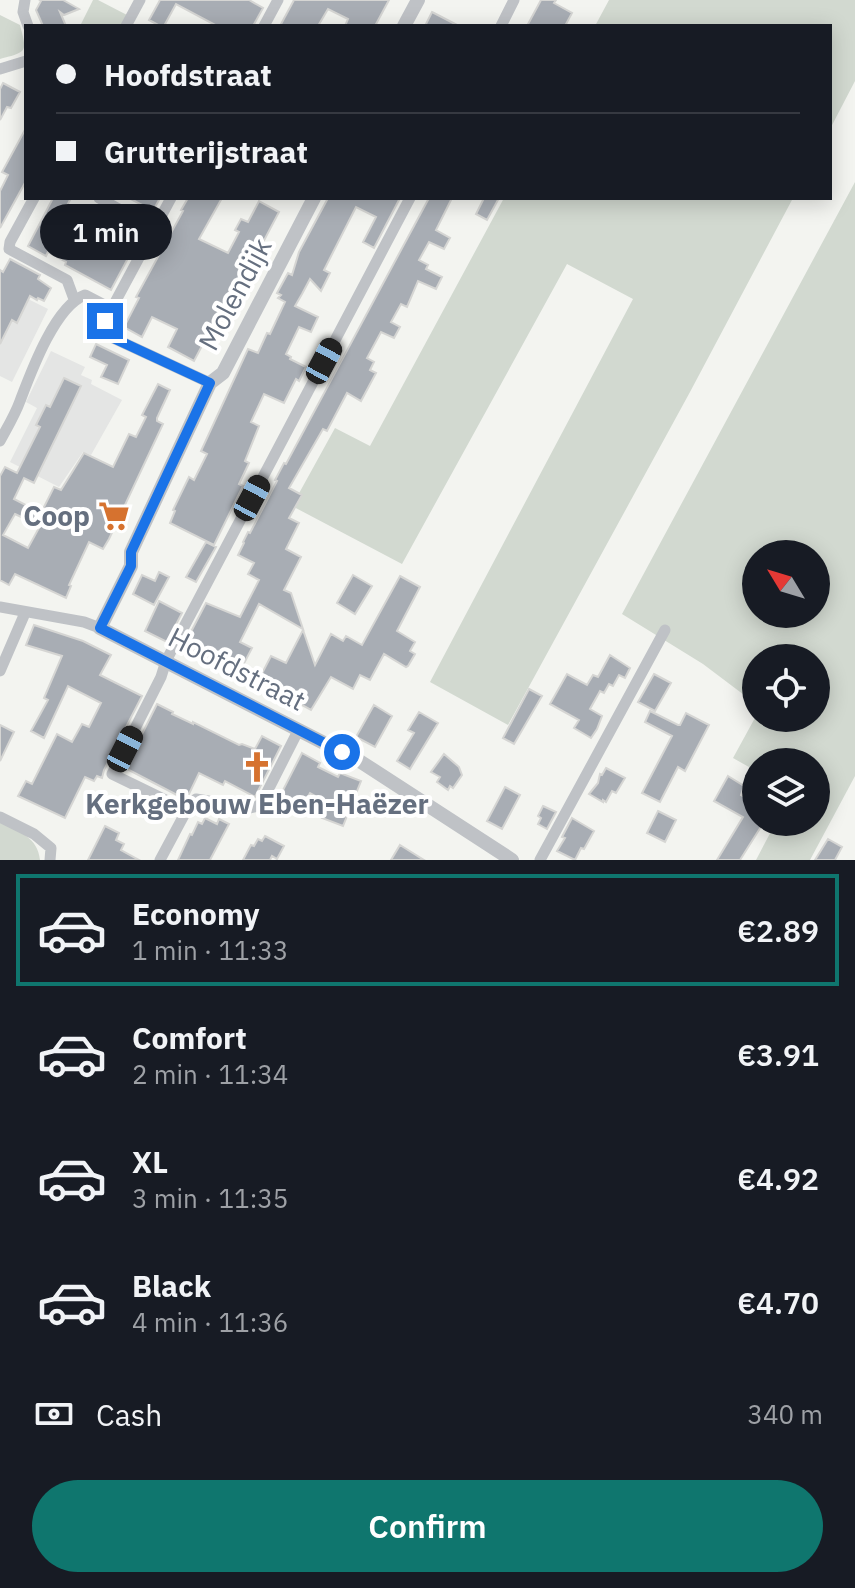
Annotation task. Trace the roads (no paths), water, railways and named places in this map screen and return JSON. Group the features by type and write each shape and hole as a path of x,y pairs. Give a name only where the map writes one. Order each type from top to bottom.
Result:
{"street":[{"path":"25,0 23,12 27,24"},
{"path":"127,24 140,0"},
{"path":"265,24 278,0"},
{"path":"405,24 418,0"},
{"path":"502,24 514,0"},
{"path":"0,69 24,62"},
{"path":"33,200 9,249 67,280 74,299"},
{"path":"103,200 155,229"},
{"path":"170,200 105,321 106,331 111,337 210,383"},
{"name":"Molendijk","path":"100,628 131,566 131,552 210,383 223,373 313,200"},
{"path":"186,810 112,774 166,661 409,200"},
{"path":"0,441 56,322 74,299 85,295 112,309"},
{"path":"0,607 84,622 100,628"},
{"path":"0,671 25,613"},
{"name":"Hoofdstraat","path":"100,628 361,762 512,860"},
{"path":"540,860 665,630"},
{"path":"160,860 186,810 196,799 250,808 258,806 299,729"},
{"path":"0,817 34,834 51,848 50,860"}],"place":[{"name":"Coop","path":"114,516"},
{"name":"Kerkgebouw Eben-Haëzer","path":"257,767"}]}
